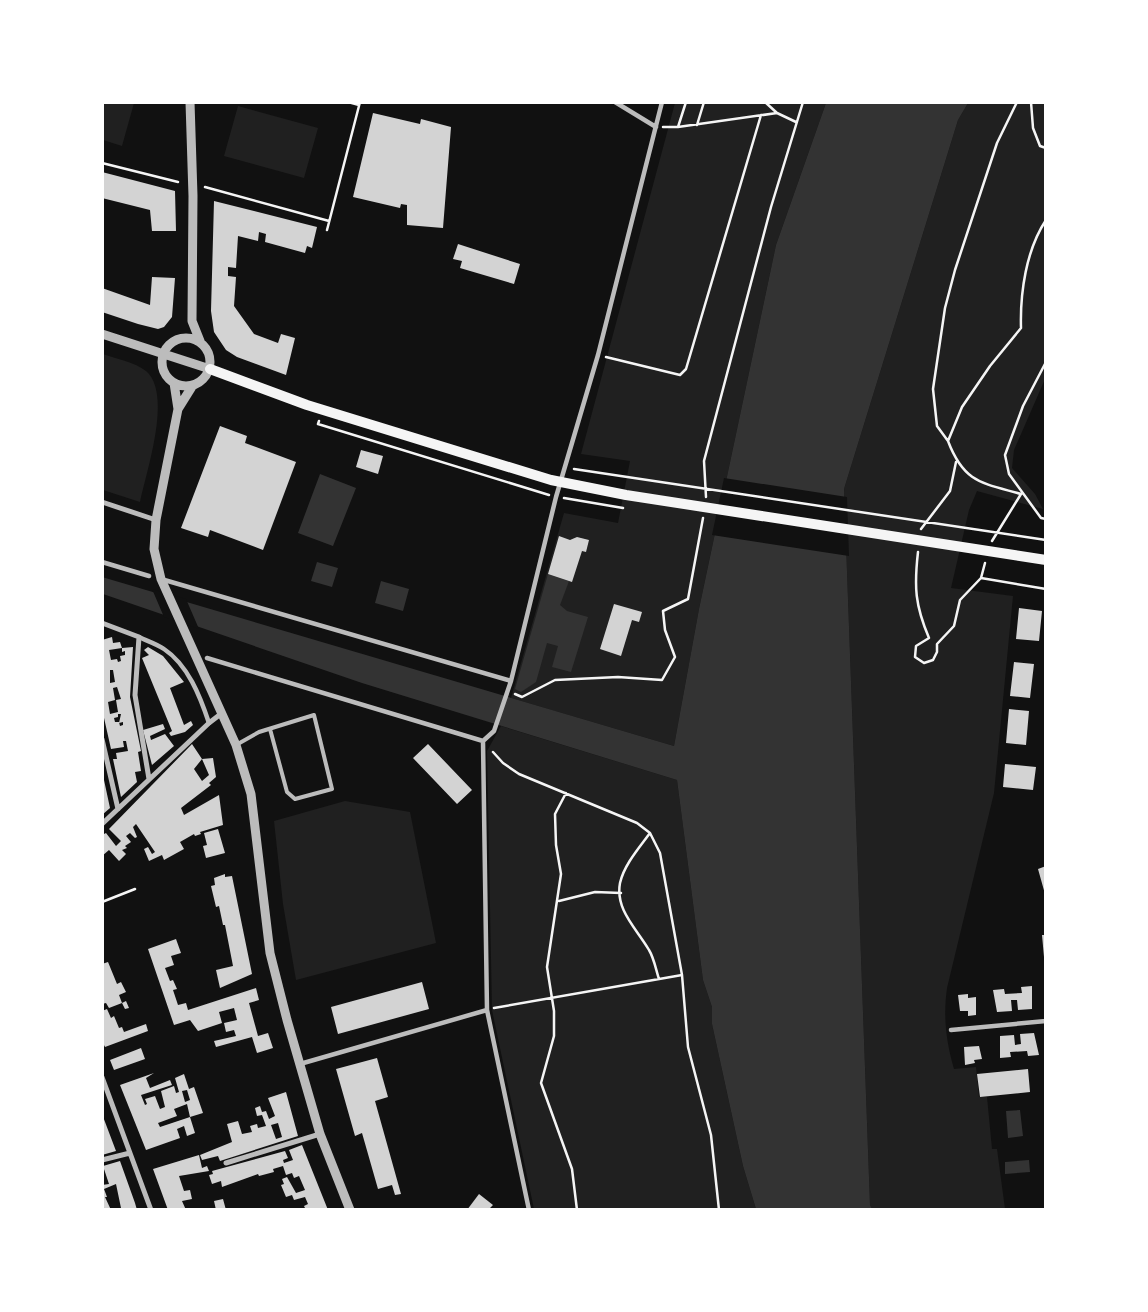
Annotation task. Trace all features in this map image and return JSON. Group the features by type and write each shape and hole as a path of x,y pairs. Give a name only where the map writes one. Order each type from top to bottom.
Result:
{"main road":[{"path":"210,369 323,410 560,482 626,495 1046,560"}],"street":[{"path":"178,409 193,385 207,375 210,369 209,352 200,341 192,321 193,196 190,102"},
{"path":"615,102 656,127"},
{"path":"529,1210 487,1010 483,741 494,731 511,681 556,497 598,355 662,102"},
{"path":"192,321 181,338 169,344 163,355 163,368 165,375 174,383 186,386 193,385"},
{"path":"102,334 210,369"},
{"path":"181,338 200,341"},
{"path":"174,383 178,409 156,520 154,549 161,579 236,744 250,794 270,953 320,1134 350,1210"},
{"path":"102,502 156,520"},
{"path":"102,562 149,576"},
{"path":"161,579 511,681"},
{"path":"102,623 164,649 181,664 204,707 209,722"},
{"path":"139,637 135,695 149,779"},
{"path":"207,658 483,741"},
{"path":"102,824 209,722 222,713"},
{"path":"102,739 118,809"},
{"path":"300,1064 487,1010"},
{"path":"951,1030 1046,1021"},
{"path":"102,1077 151,1210"},
{"path":"226,1163 320,1134"},
{"path":"102,1160 130,1153"}],"lane":[{"path":"236,744 270,729 314,715 332,789 295,799 287,792 270,729"}],"path":[{"path":"327,230 360,104 348,102"},
{"path":"678,127 686,102"},
{"path":"697,125 704,102"},
{"path":"765,102 777,113 796,122"},
{"path":"706,501 704,461 771,207 803,102"},
{"path":"1017,102 997,143 955,270 945,308 933,389 937,426 948,441 956,462 978,482 1022,494"},
{"path":"1032,102 1033,128 1040,146 1046,148"},
{"path":"656,127 697,125 777,113"},
{"path":"598,355 680,375 686,369 761,116"},
{"path":"102,163 178,182"},
{"path":"205,188 329,221"},
{"path":"948,441 962,407 990,366 1021,328 1021,312 1027,266 1039,230 1046,220"},
{"path":"1046,362 1023,406 1006,455 1009,474 1041,518 1046,519"},
{"path":"323,410 318,424 556,497 624,508"},
{"path":"920,538 920,529 950,491 956,462"},
{"path":"565,467 1046,540"},
{"path":"990,546 993,537 1022,494"},
{"path":"508,691 522,697 555,680 618,677 662,680 675,658 664,630 663,611 688,599 704,510"},
{"path":"918,547 916,589 918,613 929,638 916,646 915,657 924,663 933,660 937,652 937,644 954,626 960,600 980,578 986,562"},
{"path":"980,578 1046,589"},
{"path":"483,741 503,763 519,774 637,823 650,833 660,853 682,975 688,1047 711,1135 719,1210"},
{"path":"566,793 555,814 556,845 561,874 559,901 551,933 547,967 554,1011 554,1036 541,1082 572,1169 577,1210"},
{"path":"650,833 630,860 620,883 622,908 650,951 660,979"},
{"path":"102,902 135,889"},
{"path":"559,901 595,892 621,893"},
{"path":"487,1010 682,975"}],"shaded area":[{"path":"102,103 134,103 122,146 103,140"},
{"path":"675,103 826,103 776,245 699,609 674,746 511,698 564,513 618,523 630,461 581,454"},
{"path":"826,103 968,103 958,120 844,489 870,1205 872,1209 756,1209 743,1166 712,1024 712,1007 703,980 677,780 362,683 103,594 102,577 674,746 699,609 776,245"},
{"path":"968,103 1045,103 1045,379 1014,450 1012,468 1035,494 1043,509 977,491 969,510 951,588 1013,596 994,793 947,988 945,1009 947,1039 954,1069 976,1067 979,1097 987,1097 992,1149 997,1149 1005,1209 872,1210 870,1205 844,489 958,120"},
{"path":"238,106 318,128 304,178 224,156"},
{"path":"103,354 142,368 154,382 158,415 152,453 140,502 103,490"},
{"path":"320,474 356,488 333,546 298,533"},
{"path":"317,562 338,568 332,587 311,581"},
{"path":"548,574 569,581 560,605 567,611 588,617 571,672 552,667 558,646 547,643 536,682 521,692 515,689"},
{"path":"381,581 409,589 403,611 375,603"},
{"path":"501,726 677,780 703,980 712,1007 712,1024 743,1166 756,1209 534,1209 492,1010 487,751"},
{"path":"345,801 410,812 436,943 296,980 283,904 274,821"},
{"path":"1020,1110 1023,1136 1008,1138 1006,1111"},
{"path":"1029,1160 1030,1172 1005,1174 1005,1162"}],"pier":[{"path":"724,478 847,497 849,556 712,535"},
{"path":"152,589 186,599 199,629 164,617"}],"building":[{"path":"373,113 420,124 421,119 451,127 443,228 407,225 407,205 401,204 400,208 353,197"},
{"path":"102,172 175,191 176,231 152,231 150,210 102,198"},
{"path":"214,201 317,227 312,248 307,246 305,253 265,242 266,234 259,232 258,241 238,236 236,268 228,267 228,276 236,277 234,306 254,334 278,343 281,334 295,338 286,375 237,357 226,350 214,332 211,311"},
{"path":"458,244 520,264 514,284 460,268 462,261 453,259"},
{"path":"152,277 175,278 172,317 164,327 158,329 102,312 102,288 150,305"},
{"path":"220,426 247,436 245,443 296,462 263,550 210,530 208,537 181,528"},
{"path":"361,450 383,456 378,474 356,467"},
{"path":"559,536 570,540 577,537 589,540 586,552 582,551 572,582 548,574"},
{"path":"614,604 642,612 639,622 632,620 621,656 600,649"},
{"path":"1019,608 1042,611 1039,641 1016,639"},
{"path":"112,637 113,643 120,642 122,648 133,647 130,697 141,751 138,752 141,771 135,772 137,782 121,797 113,759 117,759 116,753 128,751 126,741 123,741 124,747 111,749 102,709 102,640","holes":["122,648 122,652 125,651 125,655 120,656 121,661 118,662 117,659 111,660 109,650","110,670 113,670 115,682 110,683","117,687 121,699 116,700 118,712 110,714 108,702 115,700 113,688","121,714 119,722 115,722 114,718"]},
{"path":"148,647 163,656 184,682 170,688 184,725 191,721 193,725 185,732 171,736 169,733 172,731 142,658 149,655 144,650"},
{"path":"1014,662 1034,664 1030,698 1010,696"},
{"path":"1009,709 1029,711 1026,745 1006,743"},
{"path":"163,724 165,729 150,736 151,740 165,734 174,746 152,765 143,730"},
{"path":"192,744 202,759 213,758 216,777 209,783 211,785 181,808 184,815 219,795 223,825 200,832 201,834 195,836 194,834 180,842 184,849 164,860 162,855 149,861 144,849 148,847 152,854 155,852 136,824 133,827 137,837 135,838 130,833 126,836 131,842 125,846 127,848 122,850 126,854 119,861 109,850 102,856 102,835 106,833 116,846 121,841 109,829","holes":["202,759 209,775 202,781 194,769"]},
{"path":"428,744 472,790 457,804 413,758"},
{"path":"1005,764 1036,767 1033,790 1003,787"},
{"path":"104,780 110,808 102,815 102,781"},
{"path":"218,829 225,853 206,858 203,846 207,845 204,833"},
{"path":"1046,866 1046,894 1045,894 1038,869"},
{"path":"225,874 225,877 232,876 252,974 220,988 216,970 233,966 225,925 223,925 219,906 216,907 211,886 215,885 214,878"},
{"path":"1042,935 1046,935 1046,957 1044,957"},
{"path":"176,939 181,953 171,956 174,965 165,968 170,981 173,980 177,989 173,990 178,1005 186,1003 188,1010 256,988 259,1000 249,1003 258,1036 268,1033 273,1048 257,1053 252,1037 216,1047 214,1041 236,1036 234,1030 226,1032 224,1023 237,1020 234,1008 219,1012 222,1023 198,1031 190,1020 174,1025 148,949"},
{"path":"108,962 117,984 121,982 126,992 119,995 122,1003 109,1008 106,1003 102,1004 102,964"},
{"path":"422,982 429,1009 338,1034 331,1007"},
{"path":"1032,986 1032,1009 1018,1010 1017,1000 1011,1000 1012,1011 997,1012 993,990 1004,989 1005,994 1022,993 1021,987"},
{"path":"968,994 968,998 976,997 976,1015 968,1016 968,1011 960,1011 958,995"},
{"path":"126,1001 129,1008 125,1009 122,1003"},
{"path":"107,1009 111,1018 114,1016 119,1028 122,1027 124,1032 146,1024 148,1031 105,1047 102,1041 102,1011"},
{"path":"1034,1033 1039,1055 1028,1056 1027,1051 1010,1052 1011,1057 1000,1058 1000,1036 1014,1035 1015,1045 1021,1044 1020,1034"},
{"path":"979,1046 982,1059 974,1060 975,1063 965,1065 964,1047"},
{"path":"141,1048 145,1059 114,1070 110,1060"},
{"path":"377,1058 388,1097 375,1101 401,1194 395,1195 392,1185 378,1189 362,1133 355,1136 336,1069"},
{"path":"1028,1069 1030,1092 980,1097 977,1074"},
{"path":"154,1073 146,1078 150,1088 170,1080 172,1085 141,1095 145,1105 147,1104 145,1099 155,1096 160,1109 165,1107 161,1091 174,1086 176,1093 179,1092 175,1078 184,1074 189,1089 194,1087 203,1113 190,1117 195,1133 187,1136 184,1126 177,1129 180,1138 146,1150 120,1085","holes":["187,1090 190,1100 185,1102 182,1091","187,1104 190,1117 160,1127 158,1123 177,1116 174,1109"]},
{"path":"286,1092 298,1136 220,1161 218,1156 202,1160 200,1155 232,1142 227,1124 238,1121 242,1134 252,1132 250,1126 257,1124 258,1128 266,1126 262,1115 257,1116 255,1108 260,1106 262,1112 266,1111 269,1119 275,1116 268,1098","holes":["278,1123 282,1137 276,1139 271,1125"]},
{"path":"102,1114 116,1151 102,1155"},
{"path":"302,1145 328,1210 306,1210 304,1206 308,1204 305,1197 294,1200 292,1195 286,1197 281,1185 284,1184 282,1179 287,1177 296,1193 305,1190 299,1176 294,1178 292,1173 286,1175 283,1166 273,1169 274,1172 259,1176 258,1174 222,1187 221,1181 212,1184 209,1175 213,1174 212,1171 285,1151 288,1158 283,1160 284,1163 293,1160 289,1150"},
{"path":"199,1155 202,1168 207,1166 209,1171 179,1176 184,1191 190,1190 192,1199 182,1201 186,1210 168,1210 153,1169"},
{"path":"120,1161 137,1210 121,1208 116,1184 104,1189 107,1197 105,1197 111,1210 105,1210 102,1203 102,1185 109,1184 103,1166"},
{"path":"479,1194 493,1205 488,1210 467,1210"},
{"path":"223,1199 226,1210 216,1210 214,1201"}]}
